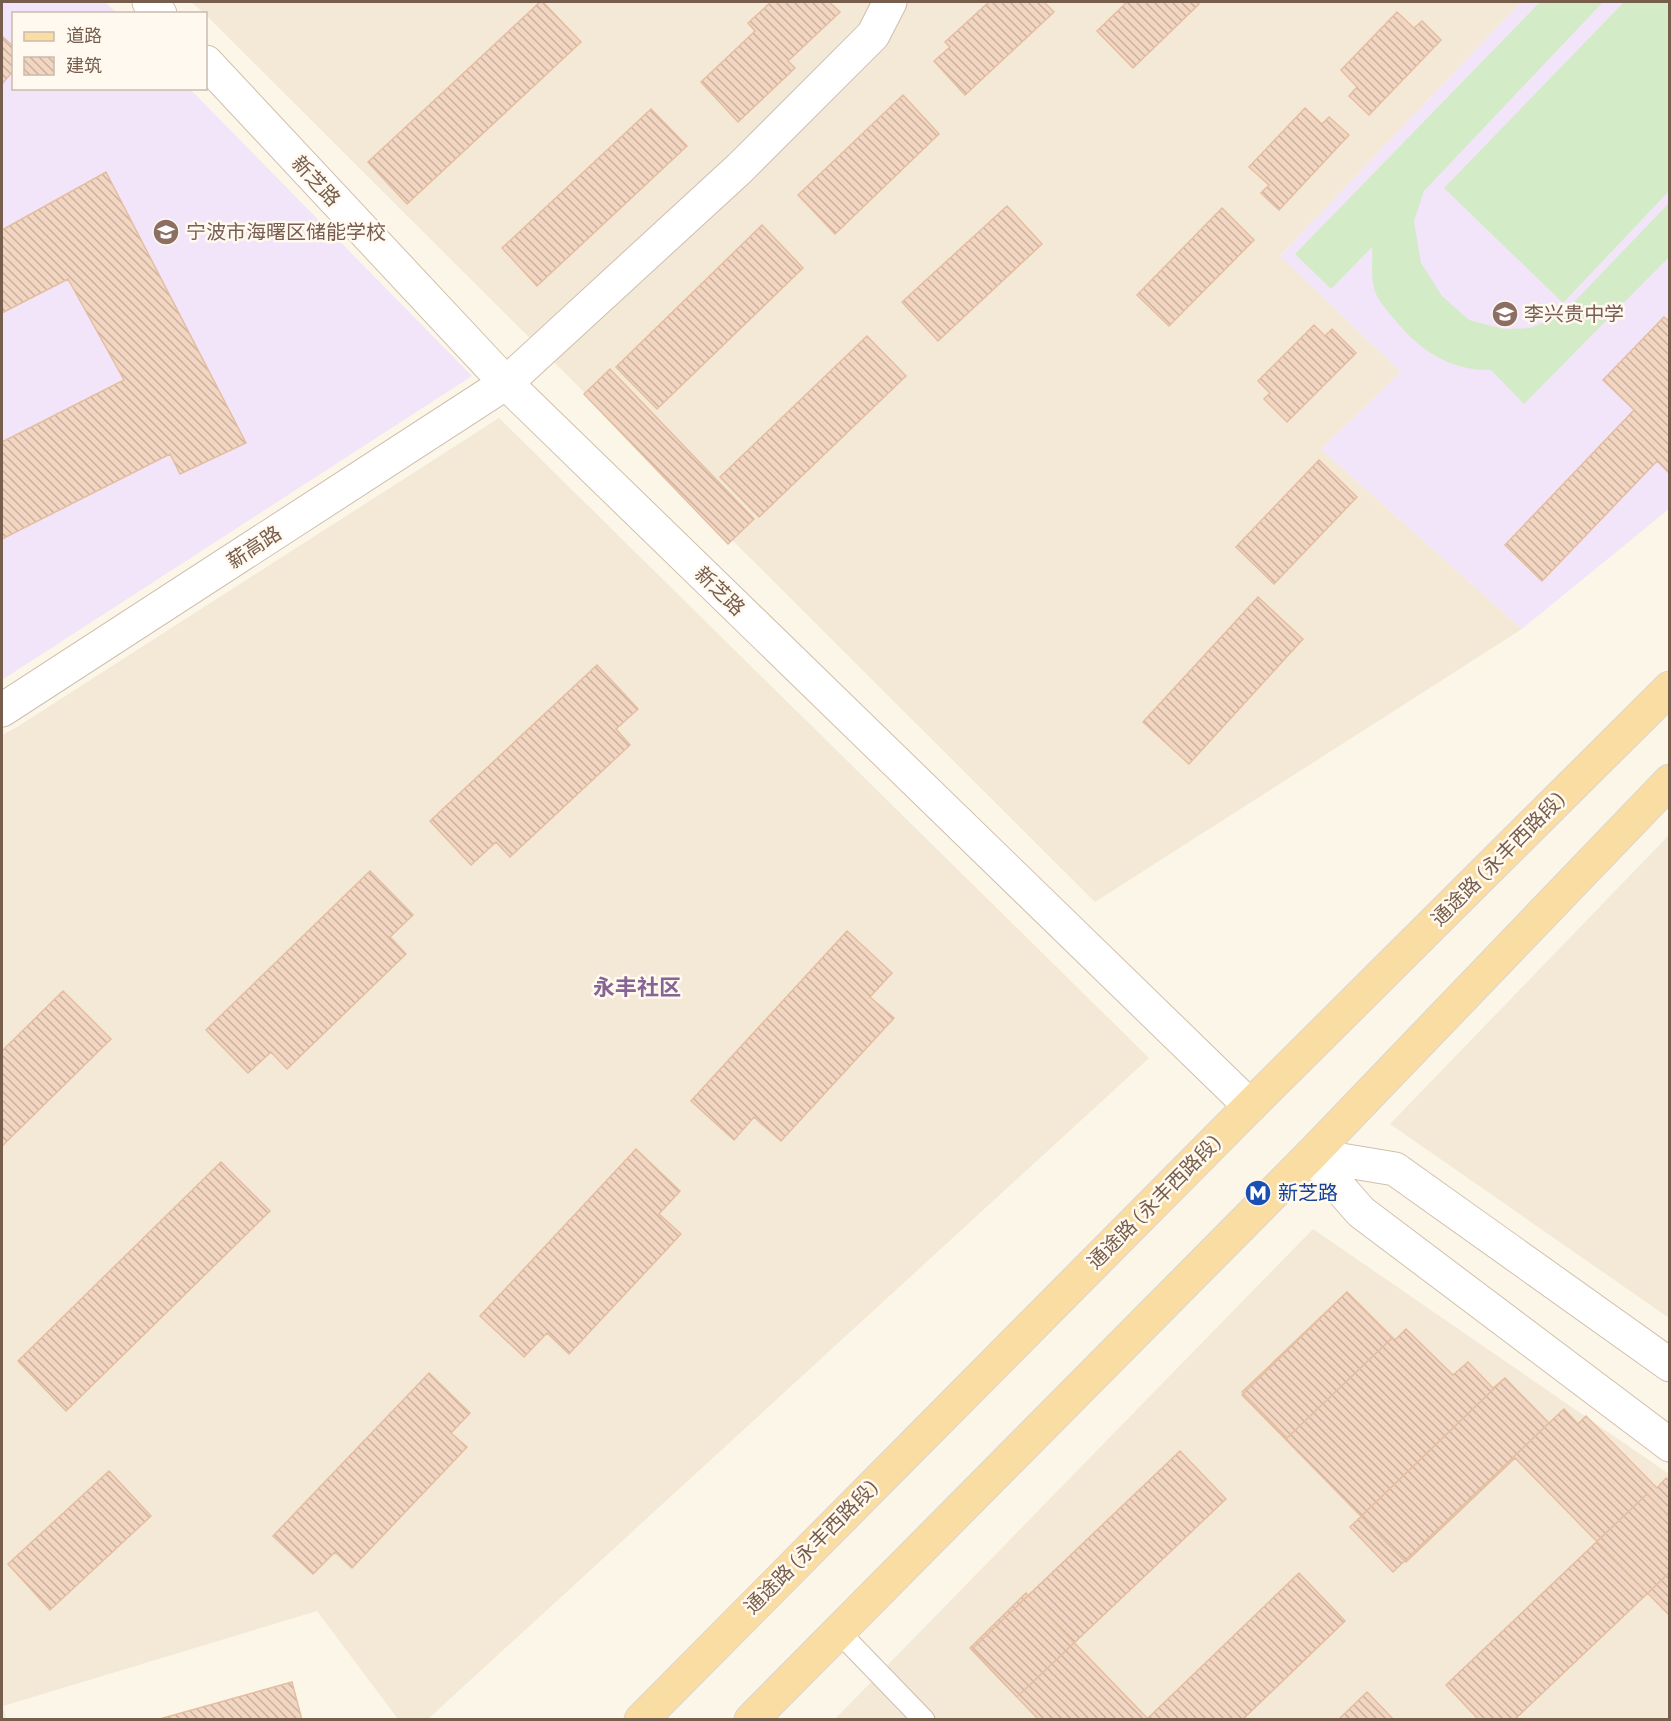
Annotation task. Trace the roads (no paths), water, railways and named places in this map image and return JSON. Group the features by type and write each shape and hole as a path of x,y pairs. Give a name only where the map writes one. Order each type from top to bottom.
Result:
{"main road":[{"name":"薪高路","path":"2,710 506,383 740,168 873,35 890,2"},
{"name":"新芝路","path":"207,63 506,383 1250,1106"},
{"name":"通途路 (永丰西路段)","path":"641,1719 1250,1106 1670,688"},
{"path":"751,1719 1311,1155 1670,781"},
{"path":"1311,1155 1395,1169 1670,1365"},
{"path":"1311,1155 1361,1212 1670,1445"}],"lane":[{"path":"838,1631 924,1719"}],"place":[{"name":"宁波市海曙区储能学校","path":"166,232"},
{"name":"李兴贵中学","path":"1505,314"},
{"name":"新芝路","path":"1258,1193"}],"district":[{"name":"永丰社区","path":"637,987"}]}
